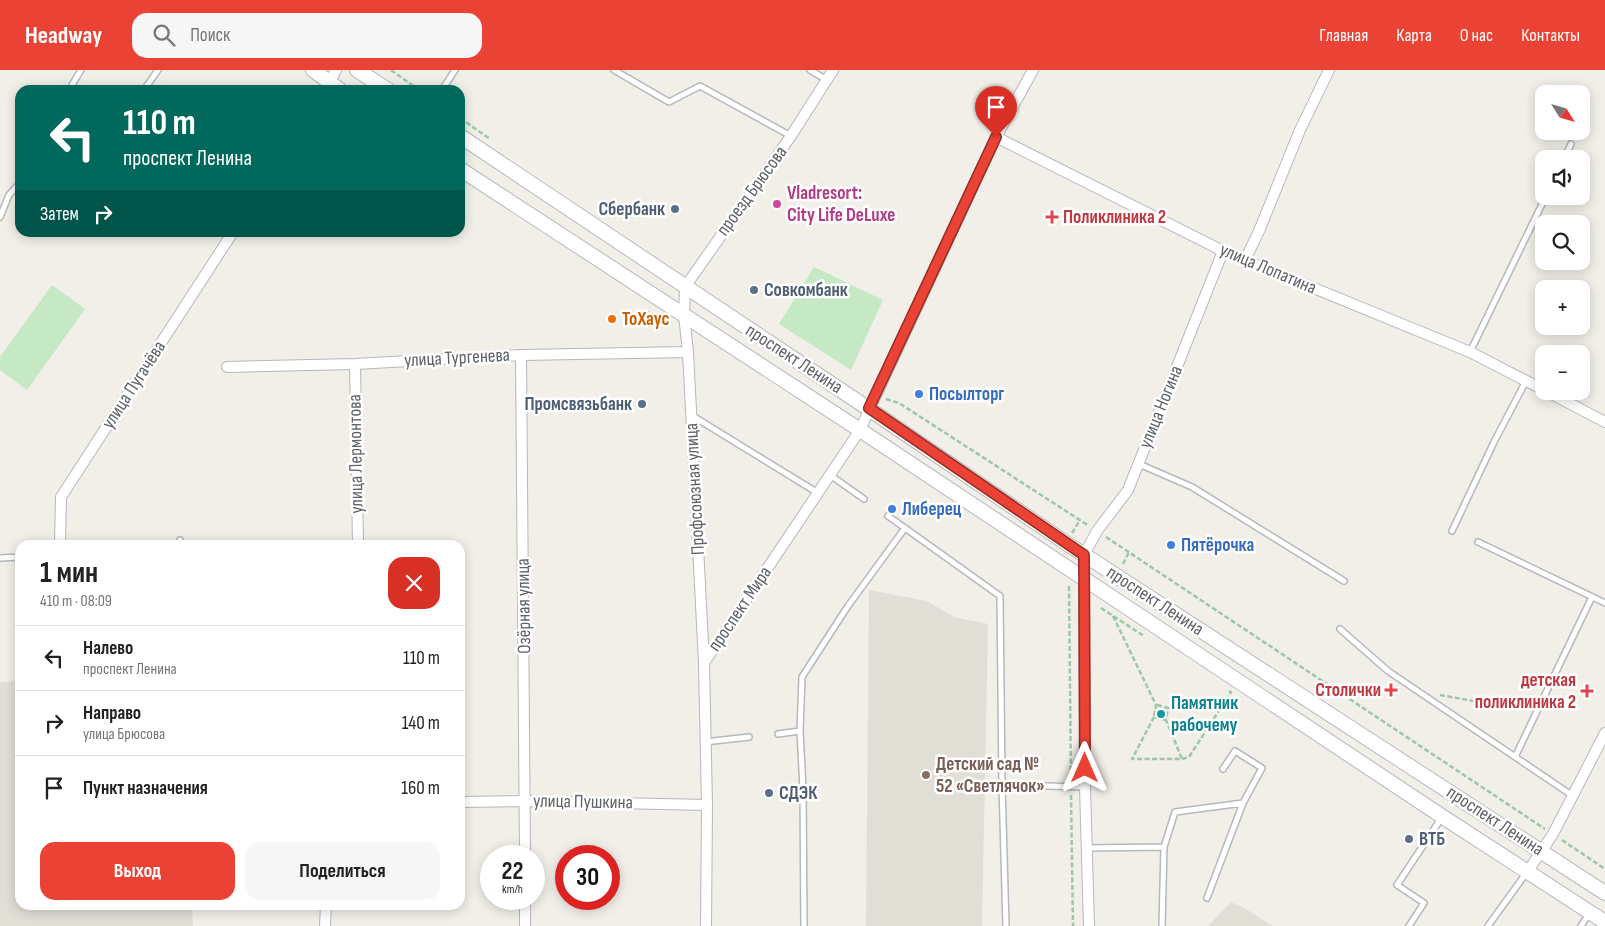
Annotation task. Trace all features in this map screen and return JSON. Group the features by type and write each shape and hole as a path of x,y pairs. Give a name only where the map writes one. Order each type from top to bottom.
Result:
{"main road":[{"path":"313,70 329,85"},
{"path":"358,70 380,85"},
{"name":"проспект Ленина","path":"465,139 685,287 872,402 1084,555 1605,893"},
{"name":"проспект Ленина","path":"465,172 860,430 1443,817 1605,922"}],"street":[{"path":"333,85 336,70"},
{"name":"проезд Брюсова","path":"685,287 791,136 833,70"},
{"name":"проспект Мира","path":"706,926 707,805 704,664 860,430 996,137 1033,70"},
{"path":"1246,260 1300,130 1329,70"},
{"name":"улица Лопатина","path":"996,137 1223,251 1470,352 1535,386"},
{"name":"улица Пугачёва","path":"60,540 61,498 230,237"},
{"name":"улица Ногина","path":"1084,555 1097,531 1128,490 1223,251"},
{"path":"684,316 685,287"},
{"name":"Профсоюзная улица","path":"684,316 688,352 704,664"},
{"name":"улица Тургенева","path":"227,367 355,364 521,355 688,352"},
{"name":"Озёрная улица","path":"521,355 525,845"},
{"name":"улица Лермонтова","path":"355,364 358,540"},
{"name":"улица Лопатина","path":"1562,400 1605,422"},
{"path":"1084,555 1084,787 1089,926"},
{"path":"1528,871 1553,834 1605,733"},
{"name":"улица Пушкина","path":"465,802 526,801 707,805"},
{"path":"325,926 326,910"},
{"path":"525,910 525,926"}],"lane":[{"path":"73,85 82,70"},
{"path":"148,85 158,70"},
{"path":"445,85 454,70"},
{"path":"614,70 669,102 700,86 791,136"},
{"path":"810,70 827,81"},
{"path":"1569,150 1572,144"},
{"path":"0,217 9,195 15,188"},
{"path":"1470,352 1542,205"},
{"path":"1452,531 1494,442 1526,381"},
{"path":"691,415 818,493"},
{"path":"1138,464 1192,487 1344,581"},
{"path":"830,475 864,499"},
{"path":"888,516 1000,596 1006,926"},
{"path":"804,926 803,789 800,731 802,677 848,606 906,528"},
{"path":"1478,542 1605,604"},
{"path":"0,558 15,557"},
{"path":"1515,757 1592,597"},
{"path":"1340,630 1388,671 1573,797"},
{"path":"778,734 800,731"},
{"path":"705,742 749,737"},
{"path":"1207,898 1243,802 1262,768 1235,751 1223,769"},
{"path":"1002,785 1084,787"},
{"path":"1162,926 1164,847 1175,812 1243,802"},
{"path":"1409,926 1424,903 1397,885 1443,817"},
{"path":"1086,848 1164,847"},
{"path":"1488,926 1528,871"},
{"path":"1581,926 1590,912"}],"path":[{"path":"391,70 412,85"},
{"path":"872,402 899,403 1097,531 1605,869"},
{"path":"1069,586 1073,926"},
{"path":"1101,608 1152,641"},
{"path":"1112,615 1156,704 1154,718 1132,758 1182,759 1189,757 1231,692 1223,687"},
{"path":"1419,691 1512,708 1544,699"},
{"path":"1156,704 1168,708 1166,720 1182,759"},
{"path":"1154,718 1166,720"}],"shaded area":[{"name":"Детский сад № 52 «Светлячок»","path":"869,590 927,601 954,617 988,624 982,926 866,926"},
{"path":"15,681 15,910 192,910 193,926 0,926 0,682"},
{"path":"1231,902 1246,909 1272,926 1208,926"}],"green space":[{"path":"814,267 883,300 851,370 779,324"},
{"path":"52,285 85,309 27,390 0,370 0,357"}],"place":[{"name":"Vladresort: City Life DeLuxe","path":"777,204"},
{"name":"Сбербанк","path":"675,209"},
{"name":"Поликлиника 2","path":"1052,217"},
{"name":"Совкомбанк","path":"754,290"},
{"name":"ТоХаус","path":"612,319"},
{"name":"Посылторг","path":"919,394"},
{"name":"Промсвязьбанк","path":"642,404"},
{"name":"Либерец","path":"892,509"},
{"name":"Пятёрочка","path":"1171,545"},
{"name":"Столички","path":"1391,690"},
{"name":"детская поликлиника 2","path":"1587,691"},
{"name":"Памятник рабочему","path":"1161,714"},
{"name":"Детский сад № 52 «Светлячок»","path":"926,775"},
{"name":"СДЭК","path":"769,793"},
{"name":"ВТБ","path":"1409,839"}],"route":[{"path":"996,137 869,408 1084,555 1085,768"}]}
